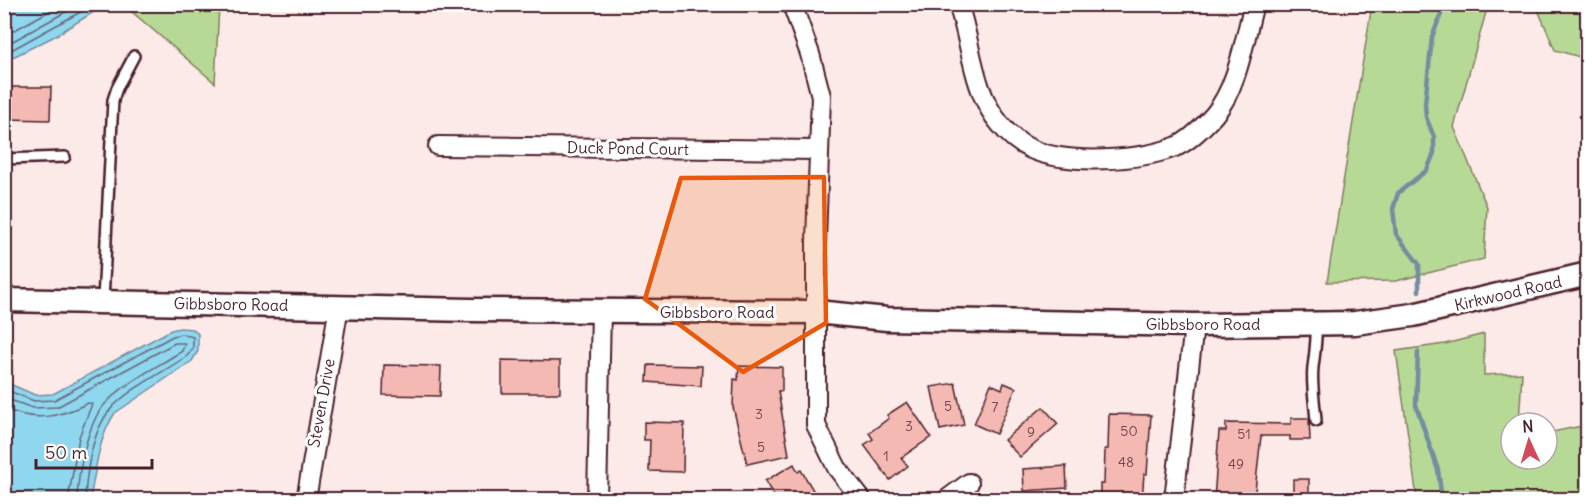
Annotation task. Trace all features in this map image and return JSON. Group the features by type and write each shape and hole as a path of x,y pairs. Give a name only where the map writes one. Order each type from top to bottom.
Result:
{"street":[{"path":"792,4 810,54 821,96 817,150 816,425 837,468 862,500"},
{"path":"958,4 972,50 981,96 1000,124 1029,148 1044,154 1104,158 1148,155 1177,147 1215,114 1228,91 1254,4"},
{"name":"Duck Pond Court","path":"438,146 817,150"},
{"name":"Kirkwood Road","path":"1428,312 1587,274"},
{"name":"Gibbsboro Road","path":"4,300 601,311 816,312 887,319 1194,325 1355,323 1428,312"},
{"name":"Steven Drive","path":"306,500 339,306"},
{"path":"597,500 601,311"},
{"path":"1174,500 1194,325"},
{"path":"946,500 969,483"}],"lane":[{"path":"103,302 113,100 134,56"},
{"path":"4,159 64,157"},
{"path":"1316,324 1317,351 1313,376 1316,421"}],"highlighted area":[{"path":"824,177 826,323 743,372 645,299 681,178"}],"green space":[{"path":"124,5 219,5 215,83"},
{"path":"1372,5 1488,5 1454,127 1487,207 1484,259 1396,281 1327,282"},
{"path":"1536,5 1587,5 1587,59 1555,50"},
{"path":"1484,334 1484,375 1522,373 1520,411 1499,411 1499,471 1559,471 1559,431 1587,425 1587,499 1407,499 1417,498 1396,351 1445,344"}],"water":[{"path":"5,4 105,5 55,36 5,61"},
{"path":"193,329 198,334 198,351 192,361 115,413 101,444 90,499 5,499 5,382 35,395 53,394 171,330"}],"building":[{"path":"4,87 51,87 50,120 4,119"},
{"path":"502,360 560,361 560,393 502,393"},
{"path":"384,365 441,366 440,396 383,395"},
{"path":"648,365 702,366 701,386 647,382"},
{"path":"739,366 782,367 782,391 778,391 789,455 747,464 733,407 734,379 738,380"},
{"path":"955,383 964,425 940,430 931,387"},
{"path":"1004,383 1016,388 996,434 974,424 991,384 1002,389"},
{"path":"907,402 931,437 901,458 908,466 890,480 864,445 873,439 869,433 889,418 887,415"},
{"path":"1043,407 1058,424 1020,457 1004,440"},
{"path":"1109,414 1151,415 1147,474 1144,474 1142,500 1100,500 1100,484 1104,484 1105,449 1108,449"},
{"path":"1291,418 1309,418 1310,440 1290,440 1290,436 1261,436 1254,500 1214,500 1219,431 1226,431 1226,423 1291,424"},
{"path":"644,422 684,423 683,472 649,471 650,440 644,440"},
{"path":"794,464 798,472 801,470 819,500 776,500 765,481"},
{"path":"1066,466 1067,488 1024,491 1023,469"},
{"path":"1293,479 1309,479 1309,500 1293,500"}],"waterway":[{"path":"1419,291 1419,264 1396,234 1393,209 1398,193 1427,170 1434,153 1434,137 1426,117 1425,104 1432,37 1445,4"},
{"path":"1418,352 1416,405 1438,470 1442,500"}]}
